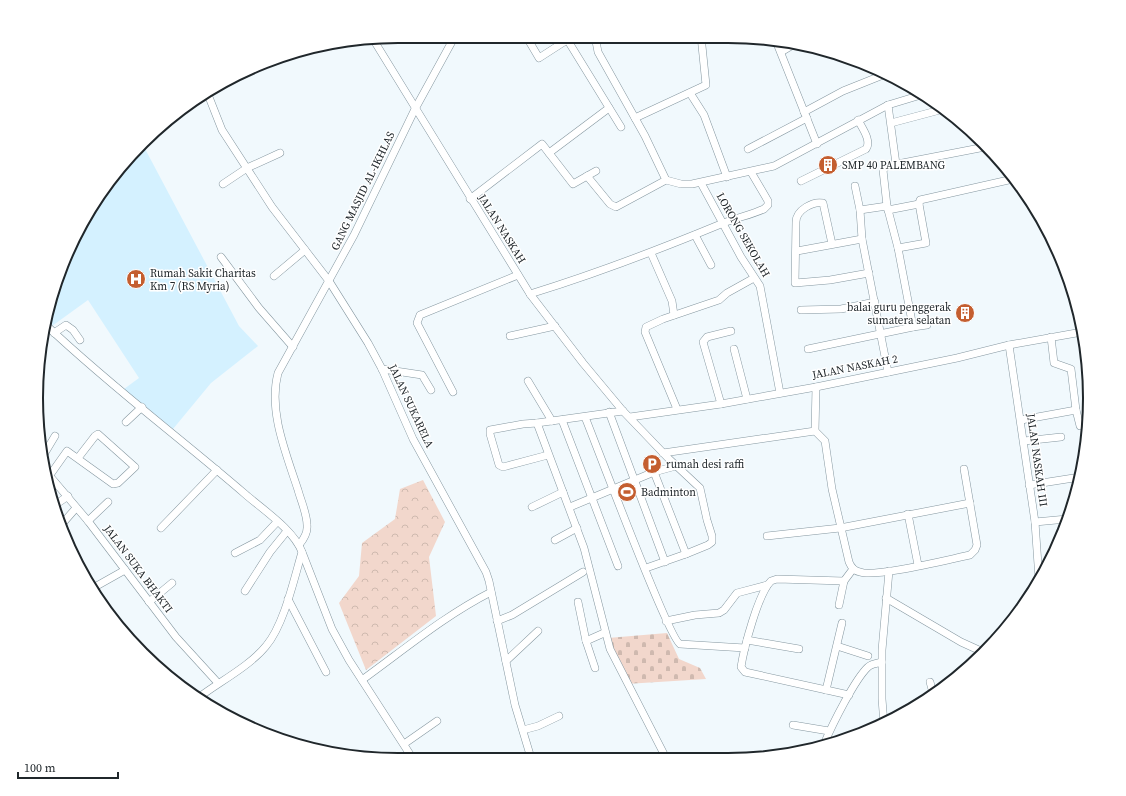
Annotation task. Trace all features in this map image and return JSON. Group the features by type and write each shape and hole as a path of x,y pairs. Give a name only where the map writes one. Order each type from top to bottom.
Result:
{"street":[{"name":"GANG MASJID AL-IKHLAS","path":"299,545 306,534 307,521 287,455 276,410 274,398 278,372 370,204 415,109 451,43"},
{"path":"530,43 538,58 559,43"},
{"path":"569,43 621,127"},
{"path":"596,43 598,52 635,118 666,180"},
{"path":"635,118 706,85 702,43"},
{"name":"JALAN NASKAH","path":"376,44 470,199 530,294 623,411 663,453 700,488 712,538 708,545 646,568"},
{"path":"778,47 817,144"},
{"path":"780,52 787,48"},
{"path":"748,149 806,115 843,91 878,77"},
{"path":"690,93 704,115 727,177"},
{"path":"587,176 610,204 616,207 666,180 681,184 701,183 774,166 888,105 915,97"},
{"name":"JALAN SUKARELA","path":"209,98 222,130 246,168 272,207 329,281 364,336 382,369 413,439 440,492 482,565 489,581 515,705 530,753"},
{"path":"888,105 896,164"},
{"path":"549,153 609,108"},
{"path":"891,123 937,111"},
{"path":"801,181 866,149 868,141 858,120"},
{"path":"470,199 541,145 572,183 596,171"},
{"path":"912,327 898,248 888,208 883,170 887,166 979,147"},
{"path":"223,184 246,168 280,153"},
{"path":"530,294 651,253 723,223 762,210 767,207 768,201 751,172"},
{"path":"898,248 926,243 927,240 919,204 920,200 923,198 1008,180"},
{"name":"LORONG SEKOLAH","path":"701,183 761,290 780,393"},
{"path":"854,186 860,210 862,239 888,372"},
{"path":"832,244 826,206 821,202 802,210 796,216 795,282 830,280 869,273"},
{"path":"860,210 919,204"},
{"path":"695,235 711,265"},
{"path":"796,251 862,239"},
{"path":"274,276 305,250"},
{"path":"651,253 672,301 674,315"},
{"path":"221,257 259,308 293,347"},
{"path":"453,392 418,323 420,315 518,275"},
{"path":"677,409 645,329 650,324 723,298 727,293 754,278"},
{"path":"802,310 841,308 875,302"},
{"path":"54,333 66,325 73,330 80,340"},
{"path":"808,349 881,333 927,325"},
{"path":"510,336 555,326"},
{"path":"50,329 277,522 299,545 332,629 362,680 409,753"},
{"path":"721,404 703,342 707,337 731,331"},
{"name":"JALAN NASKAH 2","path":"630,417 677,409 721,404 816,387 1009,345 1077,333"},
{"path":"1051,337 1054,363 1071,369 1076,410 1080,426 1082,426"},
{"name":"JALAN NASKAH III","path":"1009,345 1042,562"},
{"path":"734,349 747,399"},
{"path":"382,369 422,375 431,390"},
{"path":"528,381 552,422"},
{"path":"816,387 815,431 825,441 840,528 849,562 853,568 866,573 889,571 974,553 977,545 964,470"},
{"path":"126,422 142,407"},
{"path":"1021,420 1076,410"},
{"path":"548,455 503,467 499,465 490,430 522,424 552,422 623,411"},
{"path":"609,412 665,562"},
{"path":"586,417 638,554 646,568 666,621 679,643 745,648"},
{"path":"562,420 618,566"},
{"path":"537,423 548,455 570,507 584,548 604,633 610,650 663,753"},
{"path":"663,453 815,431"},
{"path":"51,472 67,451 113,484 118,483 135,467 98,434 78,458"},
{"path":"47,449 55,436"},
{"path":"1024,441 1061,437"},
{"path":"570,507 654,472 676,466"},
{"path":"161,528 217,470"},
{"path":"654,472 686,554"},
{"name":"JALAN SUKA BHAKTI","path":"52,477 88,521 176,637 218,682"},
{"path":"1030,485 1074,478"},
{"path":"532,507 563,492"},
{"path":"59,502 68,496"},
{"path":"88,521 108,502"},
{"path":"767,536 840,528 970,503"},
{"path":"65,520 76,508"},
{"path":"908,514 918,565"},
{"path":"1035,522 1061,520"},
{"path":"235,553 260,540 277,522"},
{"path":"555,540 577,528"},
{"path":"245,591 270,552 287,531"},
{"path":"203,694 218,682 240,669 265,648 272,637 288,599 302,552"},
{"path":"839,606 844,581 853,568"},
{"path":"97,586 125,570"},
{"path":"882,717 882,662 889,571"},
{"path":"497,621 512,615 583,572"},
{"path":"666,621 695,615 719,613 724,610 737,593 767,584 777,579 844,581"},
{"path":"149,602 172,583"},
{"path":"767,584 747,640 741,667 743,671 849,695"},
{"path":"362,680 460,608 491,592"},
{"path":"886,598 961,642 978,650"},
{"path":"288,599 326,672"},
{"path":"578,602 586,641 595,668"},
{"path":"826,690 842,623"},
{"path":"506,660 538,631"},
{"path":"586,641 604,633"},
{"path":"747,640 799,650"},
{"path":"837,646 868,656"},
{"path":"826,739 849,695 867,668 882,662"},
{"path":"930,682 932,688"},
{"path":"523,730 538,726 559,716"},
{"path":"404,744 437,721"},
{"path":"793,725 829,731"}],"shaded area":[{"name":"Rumah Sakit Charitas Km 7 (RS Myria)","path":"145,149 239,326 258,346 211,383 173,429 124,389 139,378 88,300 52,326 51,325 55,306 70,262 91,220 116,182"}],"green space":[{"path":"423,480 445,522 429,557 436,616 366,670 339,603 359,576 362,543 395,519 400,489"},
{"name":"Badminton","path":"633,483 638,494 621,501 617,490"},
{"path":"667,633 679,659 700,668 706,679 626,684 608,638"}],"place":[{"name":"SMP 40 PALEMBANG","path":"828,165"},
{"name":"Rumah Sakit Charitas Km 7 (RS Myria)","path":"136,279"},
{"name":"balai guru penggerak sumatera selatan","path":"965,313"},
{"name":"rumah desi raffi","path":"652,464"},
{"name":"Badminton","path":"627,492"}]}
